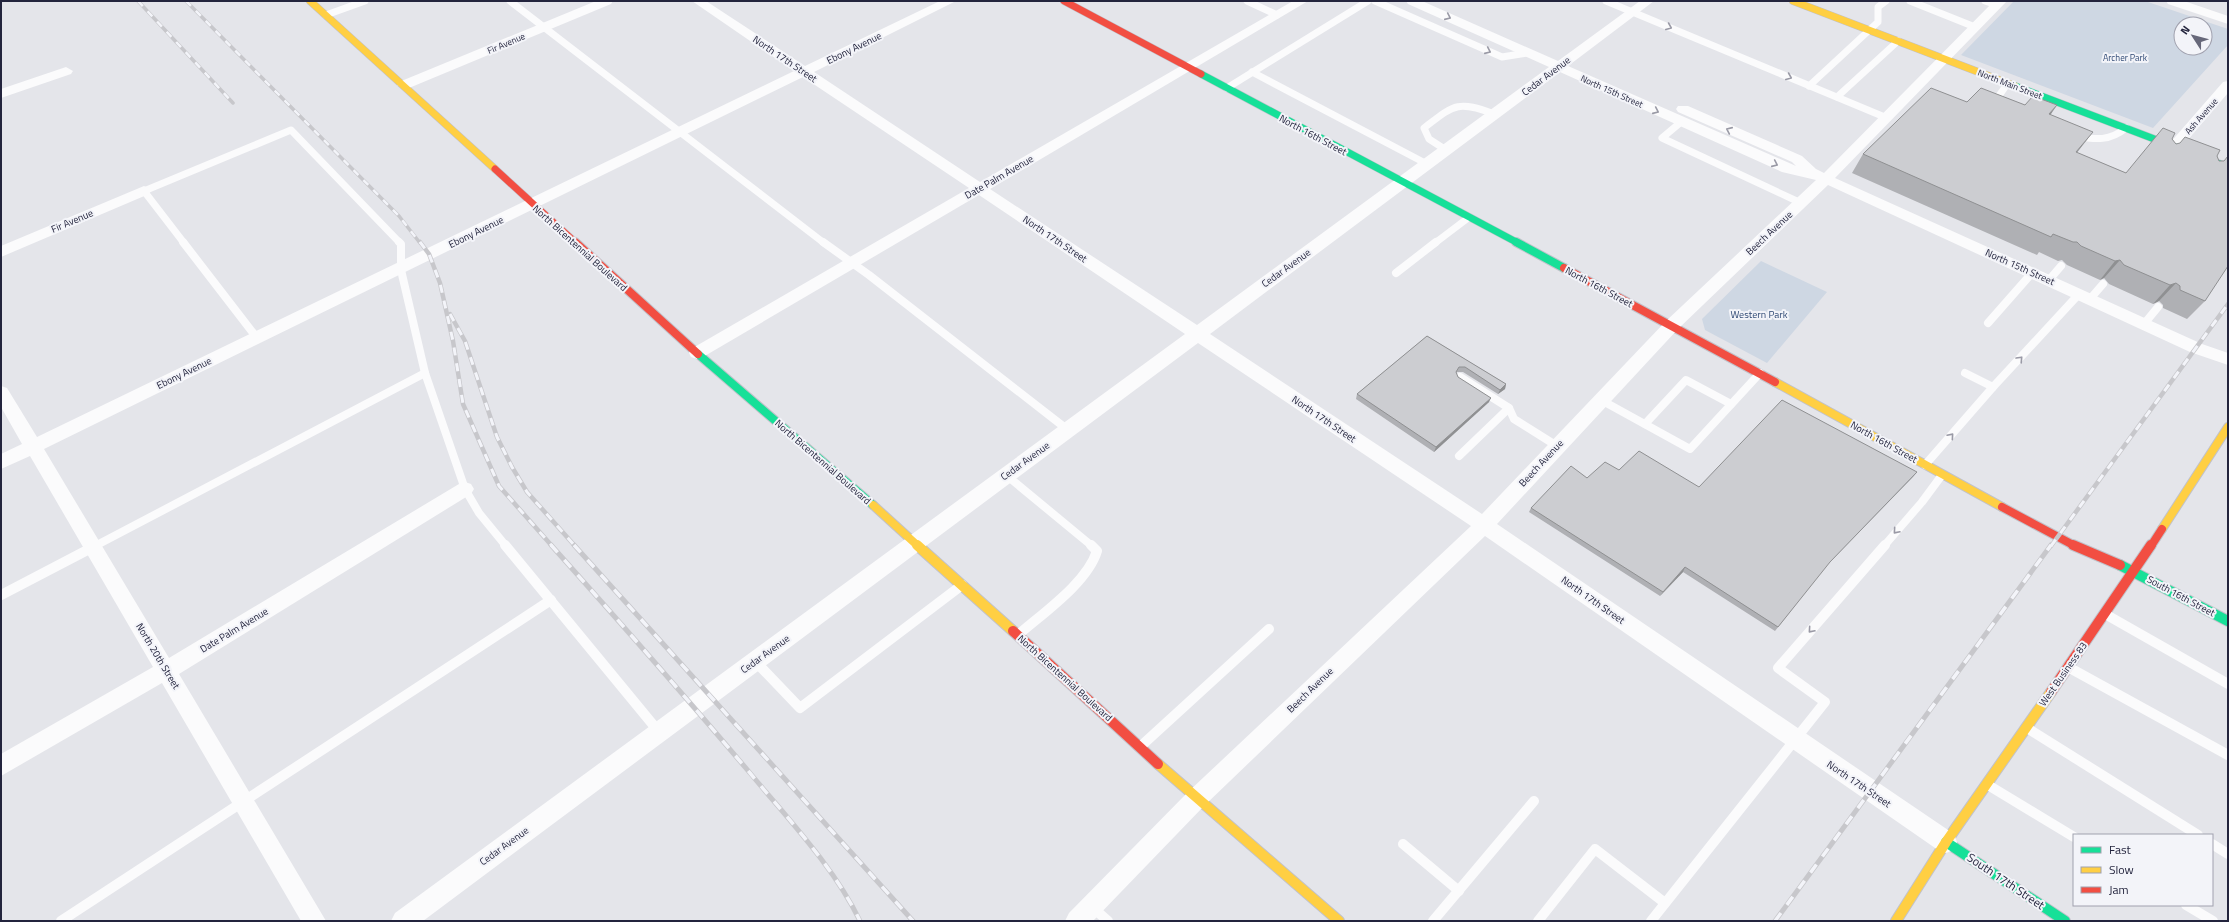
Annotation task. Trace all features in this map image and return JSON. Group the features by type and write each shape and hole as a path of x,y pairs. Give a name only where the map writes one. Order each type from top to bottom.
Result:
{"main road":[{"name":"North Bicentennial Boulevard","path":"310,1 532,205 697,353 916,542 1196,799 1339,921"},
{"name":"North 16th Street","path":"1064,1 1402,183 1672,325 2058,538 2135,571"},
{"name":"North Main Street","path":"1793,1 2126,128 2213,166 2228,167"},
{"name":"West Business 83","path":"1896,921 1946,842 2135,571 2228,427"},
{"name":"South 16th Street","path":"2135,571 2228,621"},
{"name":"South 17th Street","path":"1946,842 2065,921"}],"street":[{"name":"Fir Avenue","path":"404,86 608,1"},
{"name":"North 17th Street","path":"698,1 1484,524 1794,739 1946,842"},
{"name":"Ebony Avenue","path":"1,462 401,270 950,1"},
{"name":"Date Palm Avenue","path":"697,353 1302,1"},
{"name":"North 15th Street","path":"1412,1 1527,53 1564,63 1797,159 1819,176"},
{"name":"North 15th Street","path":"1440,1 1681,122 1787,169 1819,176 2196,348 2228,359"},
{"name":"Cedar Avenue","path":"403,921 1648,1"},
{"path":"2172,1 2228,20"},
{"name":"Beech Avenue","path":"1092,916 1196,799 1484,524 1672,325 1801,203 1819,176 1887,118 1945,59 1976,27 1994,2"},
{"path":"1,94 66,71"},
{"name":"Ash Avenue","path":"2171,148 2228,85"},
{"name":"Fir Avenue","path":"1,252 144,191"},
{"name":"North 20th Street","path":"1,392 32,447 167,670 314,921"},
{"name":"Date Palm Avenue","path":"1,766 167,670 465,490"}],"lane":[{"path":"326,15 365,1"},
{"path":"510,1 851,264 869,275 1068,430"},
{"path":"1248,1 1277,15"},
{"path":"1227,88 1368,1"},
{"path":"1375,1 1502,57 1527,53"},
{"path":"1606,1 1887,118"},
{"path":"1809,86 1878,22 1876,12 1878,6 1886,1"},
{"path":"1910,1 1976,27"},
{"path":"1837,97 1898,41"},
{"path":"1252,72 1428,164"},
{"path":"2002,109 1997,105 1998,97 2008,83"},
{"path":"1446,150 1429,139 1424,128 1455,104 1470,105 1494,114"},
{"path":"1681,122 1662,138 1801,203"},
{"path":"2065,133 2097,140 2116,138 2126,128"},
{"path":"257,338 144,191 291,130 401,244 401,270 426,373 465,490 479,513 659,732"},
{"path":"1396,273 1468,218"},
{"path":"2049,280 2061,266"},
{"path":"1988,323 2032,273"},
{"path":"1925,465 1993,387 2084,297 2103,284"},
{"path":"2144,324 2158,307"},
{"path":"1,595 426,373"},
{"path":"1601,400 1690,449 1760,373"},
{"path":"1965,373 1993,387"},
{"path":"1460,377 1509,408 1514,419 1557,446"},
{"path":"1645,424 1686,380 1731,404"},
{"path":"1458,456 1509,408"},
{"path":"1006,475 1087,540 1097,551 1097,557 1080,578 1018,635"},
{"path":"1652,921 1794,739 1825,702 1778,668 1922,502 1942,475"},
{"path":"755,661 800,708 963,584"},
{"path":"61,921 551,600"},
{"path":"2105,614 2228,684"},
{"path":"1140,747 1269,629"},
{"path":"2067,667 2228,755"},
{"path":"2026,727 2196,834"},
{"path":"1987,784 2073,836"},
{"path":"1434,921 1534,801"},
{"path":"1403,844 1459,891"},
{"path":"2213,845 2228,854"},
{"path":"1538,921 1595,849 1665,903"},
{"path":"2188,906 2213,921"}],"green space":[{"name":"Archer Park","path":"2014,1 2145,1 2189,16 2173,16 2173,56 2213,56 2213,24 2228,29 2228,45 2153,128 1961,55"},
{"name":"Western Park","path":"1761,261 1827,292 1767,363 1705,330 1702,319"}],"building":[{"path":"1931,88 1967,102 1981,88 2025,105 2033,96 2057,105 2049,114 2093,132 2076,152 2126,173 2163,128 2175,133 2172,139 2176,144 2180,143 2185,137 2220,150 2217,156 2219,161 2224,161 2228,156 2228,266 2205,301 2180,290 2180,286 2176,283 2170,285 2124,265 2120,260 2115,261 2081,246 2077,242 2073,242 2053,234 2051,237 1863,154"},
{"path":"1427,336 1506,384 1500,390 1465,367 1459,367 1456,372 1458,377 1491,398 1436,447 1357,394"},
{"path":"1782,400 1917,472 1830,562 1778,627 1685,567 1663,592 1531,508 1571,466 1587,478 1605,462 1619,470 1639,451 1699,487"}],"railway":[{"path":"138,1 233,103"},
{"path":"186,1 399,216 420,243"},
{"path":"420,242 429,254 440,283 453,341 463,404 499,486 552,546"},
{"path":"2051,546 2228,304"},
{"path":"450,314 465,341 497,437 512,467 527,492 575,546"},
{"path":"551,545 726,744 810,844 837,882 860,921"},
{"path":"574,545 913,921"},
{"path":"1775,921 2051,545"}],"traffic: fast":[{"path":"1201,74 1564,268"},
{"path":"2015,86 2228,167"},
{"path":"698,354 873,505"},
{"path":"2120,565 2228,621"},
{"path":"1946,842 2065,921"}],"traffic: slow":[{"path":"310,1 495,169"},
{"path":"1793,1 2015,86"},
{"path":"1775,382 2002,507"},
{"path":"2162,529 2228,427"},
{"path":"873,505 1013,631"},
{"path":"1896,921 1946,842 2051,692"},
{"path":"1158,764 1339,921"}],"traffic: jam":[{"path":"1064,1 1201,74"},
{"path":"495,169 698,354"},
{"path":"1564,268 1775,382"},
{"path":"2002,507 2058,538 2120,565"},
{"path":"2051,692 2162,529"},
{"path":"1013,631 1158,764"}]}
